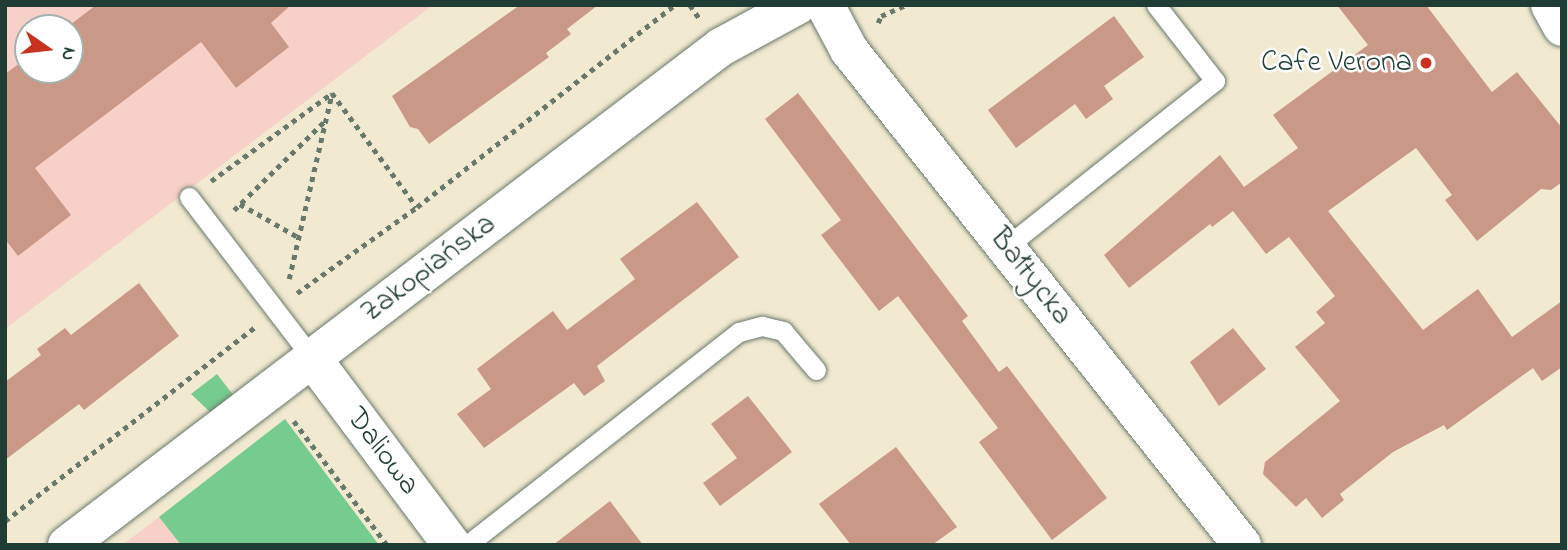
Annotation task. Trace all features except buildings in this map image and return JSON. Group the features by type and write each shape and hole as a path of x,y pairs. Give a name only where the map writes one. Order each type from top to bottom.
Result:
{"street":[{"name":"Bałtycka","path":"825,5 849,50 1242,545"},
{"path":"1550,5 1562,27"},
{"name":"Zakopiańska","path":"67,545 721,47 785,8"},
{"name":"Daliowa","path":"312,358 452,545"}],"lane":[{"path":"1006,247 1215,81 1156,5"},
{"path":"189,197 312,358"},
{"path":"467,545 739,332 762,326 783,331 816,370"}],"path":[{"path":"332,93 289,278 295,295 417,207 676,5"},
{"path":"876,31 881,16 903,6"},
{"path":"332,93 417,207"},
{"path":"189,197 332,93"},
{"path":"214,230 326,121"},
{"path":"240,204 298,237"},
{"path":"5,521 275,311"},
{"path":"286,412 387,545"}],"shaded area":[{"path":"5,5 433,5 5,329"},
{"path":"159,517 181,545 122,545"}],"green space":[{"path":"217,374 234,396 211,413 191,394"},
{"path":"285,419 379,545 181,545 159,517"}],"place":[{"name":"Cafe Verona","path":"1426,63"}]}
